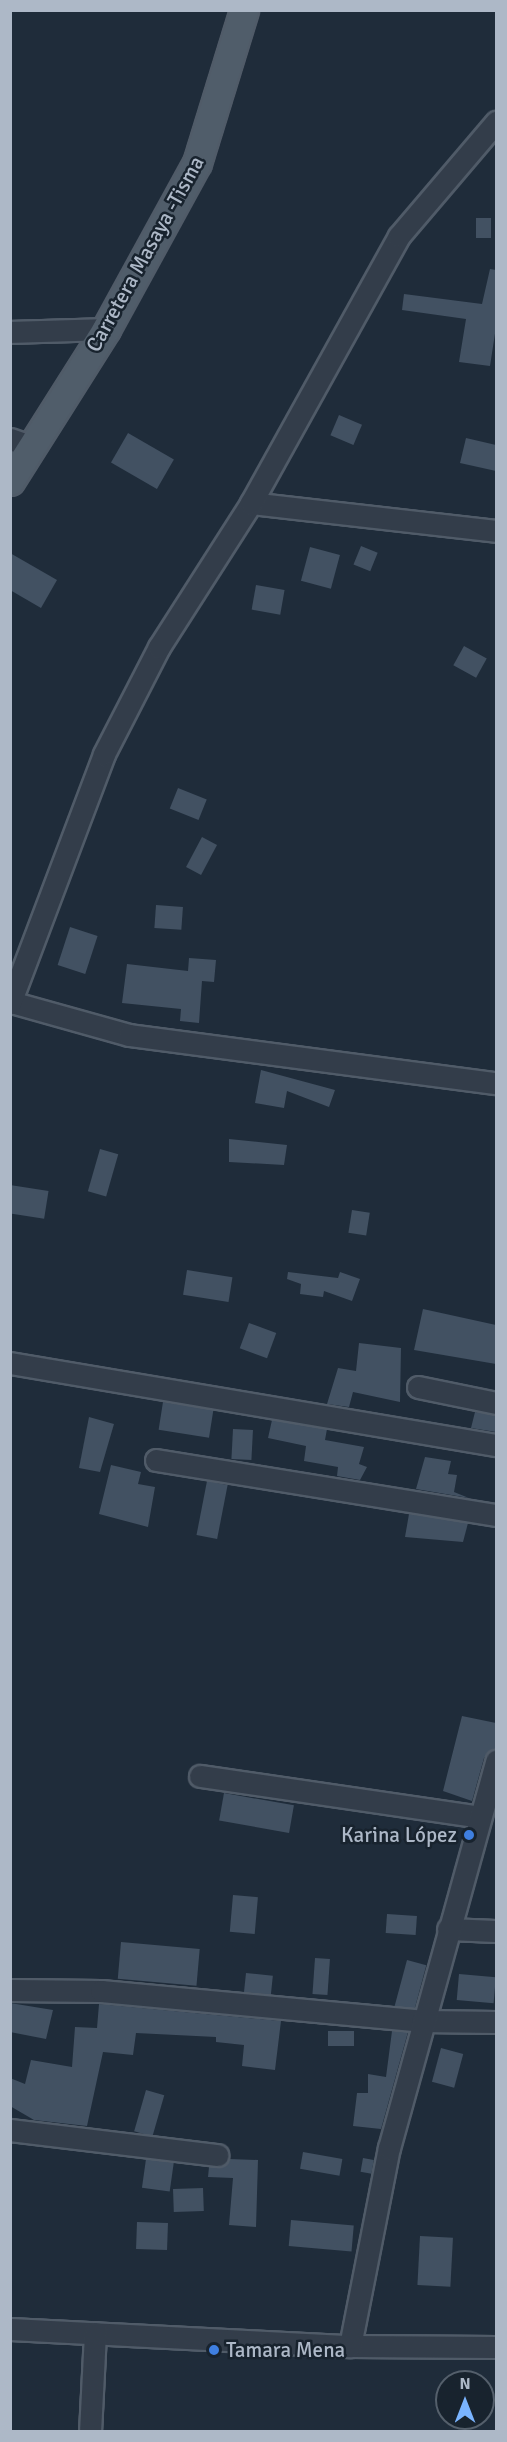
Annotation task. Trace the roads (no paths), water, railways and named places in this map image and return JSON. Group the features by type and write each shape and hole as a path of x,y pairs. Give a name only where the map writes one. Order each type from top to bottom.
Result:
{"main road":[{"name":"Carretera Masaya -Tisma","path":"10,481 22,443 106,329 197,164 244,10"}],"street":[{"path":"496,122 399,236 251,503 159,647 104,754 11,1002 129,1035 496,1083"},
{"path":"10,332 106,329"},
{"path":"251,503 496,531"},
{"path":"10,1363 496,1445"},
{"path":"418,1387 496,1403"},
{"path":"156,1460 496,1515"},
{"path":"350,2346 389,2148 448,1929 495,1773"},
{"path":"200,1776 480,1817"},
{"path":"448,1929 496,1931"},
{"path":"10,1990 101,1991 422,2021 496,2022"},
{"path":"10,2130 217,2155"},
{"path":"10,2329 350,2346 496,2348"},
{"path":"90,2432 95,2333"}],"place":[{"name":"Karina López","path":"469,1835"},
{"name":"Tamara Mena","path":"214,2350"}]}
